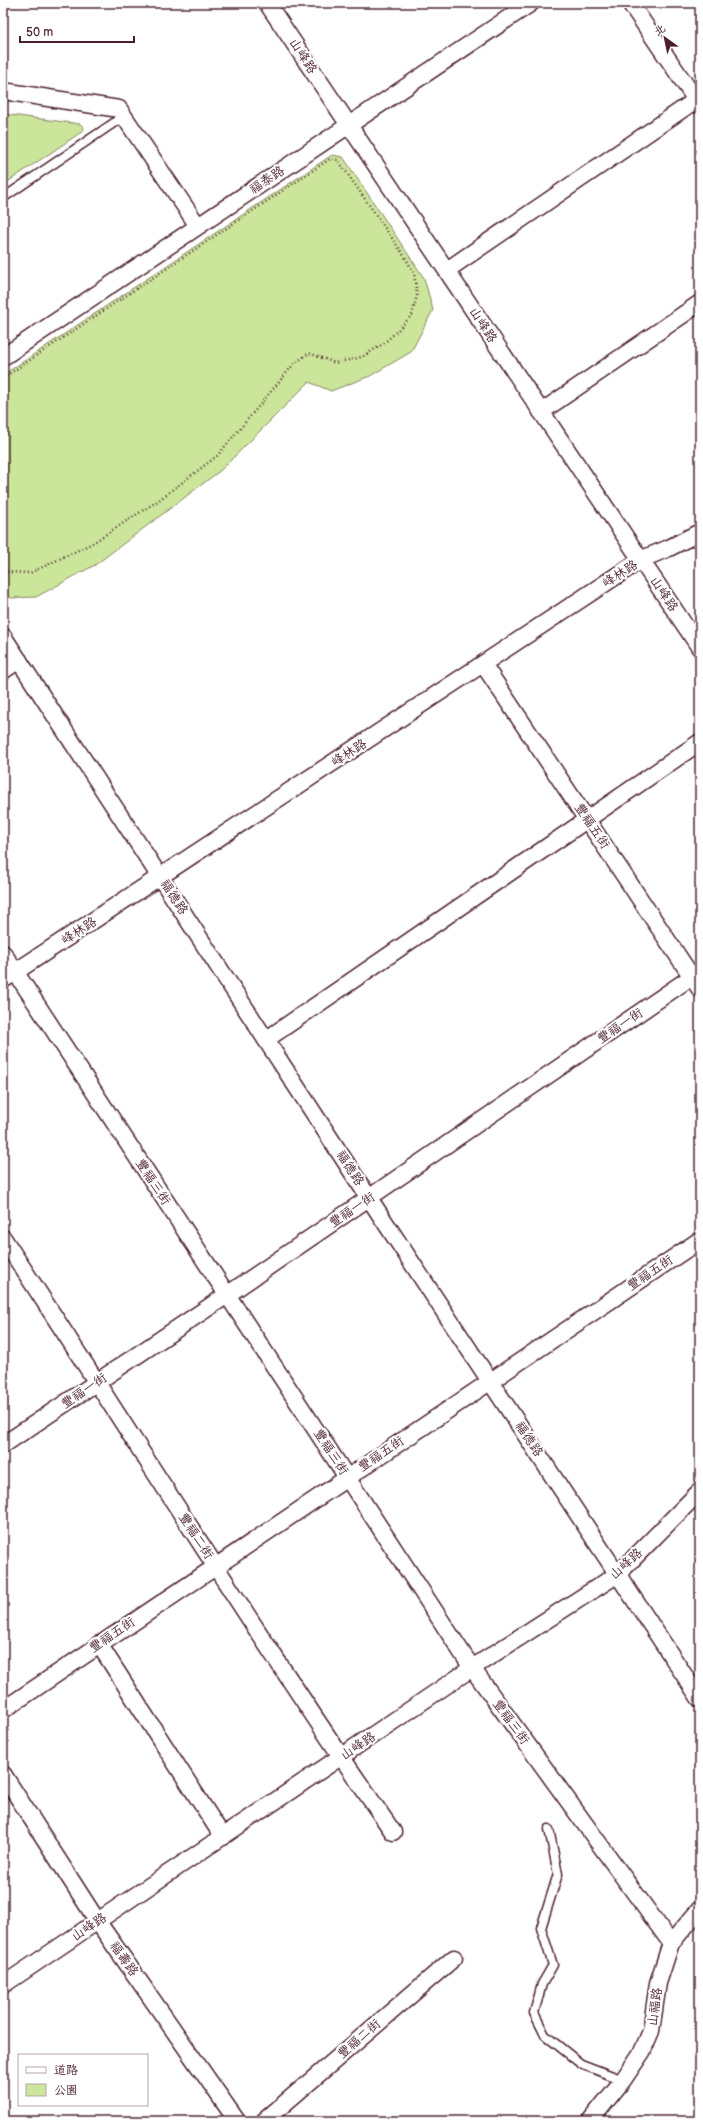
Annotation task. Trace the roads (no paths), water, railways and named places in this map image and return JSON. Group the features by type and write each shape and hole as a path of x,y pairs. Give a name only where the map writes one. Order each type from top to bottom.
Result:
{"street":[{"name":"山峰路","path":"267,3 700,648"},
{"name":"福泰路","path":"3,357 531,3"},
{"path":"447,270 698,103 630,3"},
{"path":"3,91 119,109 198,226"},
{"path":"541,412 700,303"},
{"name":"峰林路","path":"9,976 642,560 700,532"},
{"name":"福德路","path":"3,636 267,1039 369,1198 700,1699"},
{"path":"3,671 19,660"},
{"name":"豐福五街","path":"483,664 697,979"},
{"path":"267,1039 700,742"},
{"name":"豐福三街","path":"3,953 9,976 227,1295 472,1668 671,1943"},
{"name":"豐福一街","path":"3,1445 697,979"},
{"name":"豐福二街","path":"3,1238 341,1757 393,1832"},
{"name":"豐福五街","path":"3,1710 215,1565 700,1240"},
{"name":"山峰路","path":"3,1985 472,1668 618,1574 700,1491"},
{"path":"99,1644 223,1837"},
{"name":"福壽路","path":"3,1774 98,1922 237,2121"},
{"name":"山福路","path":"590,2121 624,2080 642,2052 652,2031 658,1983 671,1943 700,1909"},
{"name":"豐福二街","path":"264,2121 454,1958"}],"lane":[{"path":"3,198 124,116"},
{"path":"549,1829 558,1874 541,1928 553,1966 542,1984 534,2013 545,2035 581,2064 624,2080"}]}
